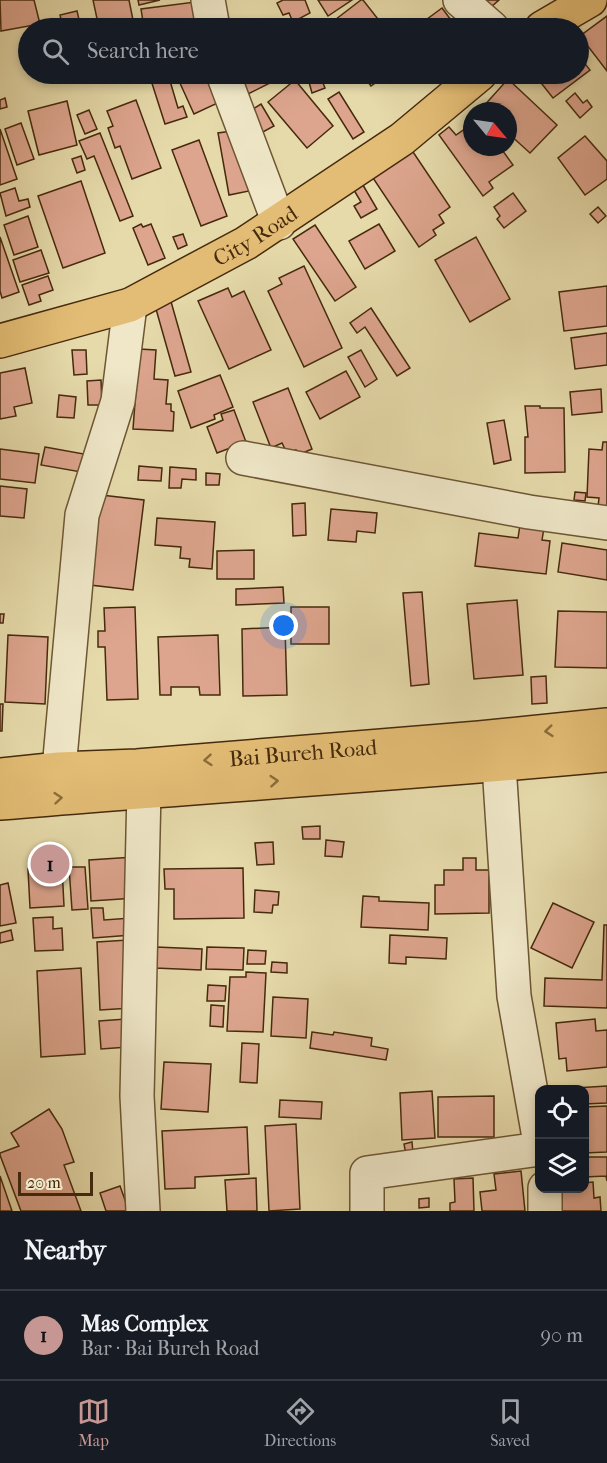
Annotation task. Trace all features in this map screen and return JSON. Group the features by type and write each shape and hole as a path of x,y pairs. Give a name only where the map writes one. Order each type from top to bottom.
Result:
{"main road":[{"path":"559,18 590,0"},
{"name":"City Road","path":"0,341 130,305 246,243 402,139 468,84"},
{"name":"Bai Bureh Road","path":"0,775 467,739 607,725"},
{"name":"Bai Bureh Road","path":"0,803 607,755"}],"street":[{"path":"208,0 211,18"},
{"path":"460,0 481,18"},
{"path":"227,84 279,223"},
{"path":"59,769 82,515 118,401 130,305"},
{"path":"243,458 529,512 607,522"},
{"path":"499,765 514,996 539,1139"},
{"path":"143,1211 137,1096 144,790"},
{"path":"367,1211 367,1173 535,1150"},
{"path":"545,1193 545,1211"}],"building":[{"path":"0,0 34,0 38,18 18,18 18,28 1,31"},
{"path":"93,0 129,0 133,18 97,18"},
{"path":"138,0 160,0 139,5"},
{"path":"283,0 305,0 310,13 301,18 291,18 289,13 283,15 277,3"},
{"path":"318,0 352,0 328,16"},
{"path":"363,0 377,18 337,18"},
{"path":"466,0 499,0 481,16"},
{"path":"195,2 197,18 142,18 141,9"},
{"path":"442,8 450,18 428,18"},
{"path":"77,11 79,18 61,18 60,15"},
{"path":"607,16 607,71 589,48 589,29"},
{"path":"152,84 171,84 178,108 183,106 187,117 165,124"},
{"path":"180,84 214,84 222,101 194,114"},
{"path":"244,84 268,84 248,94"},
{"path":"290,84 298,84 333,126 307,148 268,102"},
{"path":"310,84 323,84 325,88 312,93"},
{"path":"504,84 513,84 557,125 530,153 517,141 517,102 487,102"},
{"path":"542,84 572,84 553,98"},
{"path":"339,92 364,132 353,139 328,99"},
{"path":"575,93 583,103 587,100 592,107 580,118 566,101"},
{"path":"5,98 7,107 0,109 0,100"},
{"path":"136,100 161,168 132,179 120,146 115,148 108,128 113,126 107,111"},
{"path":"67,101 77,145 39,155 28,111"},
{"path":"261,104 274,126 261,133 248,112"},
{"path":"89,110 97,129 85,134 77,115"},
{"path":"21,123 34,159 17,165 5,129"},
{"path":"449,127 456,135 463,130 463,156 506,156 513,165 489,182 493,188 483,196 439,135"},
{"path":"0,129 17,179 0,185"},
{"path":"239,130 249,191 229,195 218,133"},
{"path":"100,133 133,216 120,221 94,156 87,159 79,141"},
{"path":"585,136 607,161 607,179 585,195 558,158"},
{"path":"199,140 227,216 201,226 172,150"},
{"path":"409,146 450,207 439,215 444,223 433,230 436,235 419,247 369,172"},
{"path":"81,156 85,170 77,173 72,159"},
{"path":"360,180 377,209 361,218 354,206 361,202 351,185"},
{"path":"81,181 105,253 63,268 38,196"},
{"path":"15,188 19,201 28,199 30,207 6,216 0,193"},
{"path":"513,193 526,211 504,228 497,219 500,216 494,207"},
{"path":"598,207 606,216 598,223 590,214"},
{"path":"28,216 38,247 14,255 4,225"},
{"path":"141,224 143,227 151,224 165,258 148,265 133,228"},
{"path":"379,224 395,251 365,269 349,241"},
{"path":"315,225 356,287 335,301 293,239"},
{"path":"183,234 187,245 178,249 173,237"},
{"path":"0,237 19,292 2,298 0,291"},
{"path":"476,237 510,299 470,322 435,260"},
{"path":"41,250 49,273 20,282 13,260"},
{"path":"304,266 342,348 304,367 268,291 282,284 279,278"},
{"path":"48,276 53,290 39,295 41,301 29,305 22,285"},
{"path":"607,286 607,326 564,331 559,292"},
{"path":"228,288 232,297 244,291 271,350 229,369 198,301"},
{"path":"170,298 191,372 175,376 154,302"},
{"path":"371,308 410,368 397,376 365,327 357,333 350,323"},
{"path":"607,333 607,365 575,369 571,338"},
{"path":"139,349 156,350 154,379 168,380 166,404 171,404 171,411 174,412 173,431 133,429"},
{"path":"72,350 86,350 87,374 74,375"},
{"path":"361,350 377,379 365,387 348,357"},
{"path":"25,368 32,403 14,407 16,416 0,419 0,373"},
{"path":"346,371 360,397 320,419 306,392"},
{"path":"220,375 233,407 214,415 215,419 191,428 178,391"},
{"path":"101,380 102,405 88,405 87,381"},
{"path":"288,388 312,449 298,455 296,450 287,453 282,443 271,448 253,402"},
{"path":"601,389 602,412 572,415 570,392"},
{"path":"59,395 76,397 74,418 57,417"},
{"path":"525,406 564,408 565,472 525,473 525,437 528,437"},
{"path":"234,410 246,442 217,453 207,427 223,420 221,414"},
{"path":"504,420 511,460 494,464 487,423"},
{"path":"603,442 607,442 607,507 598,507 599,498 587,497 589,449 602,450"},
{"path":"45,447 84,454 81,472 41,465"},
{"path":"0,449 39,454 35,483 0,479"},
{"path":"139,466 162,468 161,481 138,480"},
{"path":"170,467 196,469 196,480 182,479 181,488 169,488"},
{"path":"206,473 220,474 219,485 206,485"},
{"path":"0,486 27,489 24,518 0,516"},
{"path":"575,492 586,493 585,501 574,500"},
{"path":"101,495 144,500 133,590 90,585"},
{"path":"305,503 306,535 293,536 292,504"},
{"path":"331,509 377,513 375,533 357,531 356,542 328,540"},
{"path":"157,518 215,522 212,569 189,567 190,559 180,558 181,547 155,545"},
{"path":"520,525 544,528 542,540 550,541 546,574 475,566 479,533 518,538"},
{"path":"562,543 607,550 607,580 558,572"},
{"path":"254,550 254,579 217,579 217,551"},
{"path":"283,587 284,603 236,605 236,589"},
{"path":"422,592 429,684 411,686 403,593"},
{"path":"517,600 523,675 474,679 467,604"},
{"path":"135,607 138,699 107,700 105,647 98,647 98,631 105,631 104,608"},
{"path":"291,607 329,607 329,644 291,644"},
{"path":"558,611 607,612 607,668 555,667"},
{"path":"0,614 4,614 3,623 0,623"},
{"path":"285,627 287,695 243,696 242,629"},
{"path":"8,635 48,637 45,704 5,702"},
{"path":"218,635 220,695 200,695 199,687 171,687 171,695 160,695 158,637"},
{"path":"546,676 547,703 532,704 531,677"},
{"path":"0,704 3,704 2,731 0,731"},
{"path":"320,826 320,839 303,839 302,827"},
{"path":"326,840 344,842 342,857 325,856"},
{"path":"273,842 274,864 257,865 255,843"},
{"path":"134,857 136,898 91,901 89,860"},
{"path":"463,858 476,858 476,870 489,870 489,913 435,914 435,885 444,885 444,870 463,870"},
{"path":"62,867 64,906 30,908 28,869"},
{"path":"69,867 85,867 88,909 72,910"},
{"path":"243,868 244,918 174,919 174,889 165,889 164,869"},
{"path":"8,883 16,923 0,926 0,885"},
{"path":"255,890 279,892 278,905 273,905 272,913 254,912"},
{"path":"363,896 379,897 379,901 429,903 428,930 361,927"},
{"path":"553,903 594,922 572,968 531,948"},
{"path":"91,908 103,908 104,920 131,918 132,935 93,938"},
{"path":"53,917 53,929 62,928 63,950 35,951 33,918"},
{"path":"604,925 607,925 607,1008 544,1006 545,978 602,980"},
{"path":"11,930 13,940 0,943 0,933"},
{"path":"390,935 447,938 446,959 406,957 406,964 389,963"},
{"path":"128,940 132,1008 100,1010 97,942"},
{"path":"156,947 202,949 201,970 155,968"},
{"path":"207,947 244,948 243,970 206,969"},
{"path":"248,950 266,951 265,964 247,964"},
{"path":"272,962 287,963 287,973 271,972"},
{"path":"81,968 85,1054 41,1057 37,971"},
{"path":"246,972 266,973 263,1032 227,1031 230,977 246,977"},
{"path":"208,985 226,986 225,1001 207,1001"},
{"path":"273,997 308,999 306,1038 271,1036"},
{"path":"211,1005 224,1006 223,1027 210,1026"},
{"path":"126,1019 128,1047 101,1049 99,1021"},
{"path":"595,1019 596,1031 607,1030 607,1067 567,1071 566,1058 559,1059 556,1023"},
{"path":"312,1032 333,1035 334,1032 372,1038 371,1046 388,1049 386,1060 310,1048"},
{"path":"242,1043 259,1044 257,1083 240,1082"},
{"path":"164,1062 211,1064 208,1112 161,1109"},
{"path":"607,1086 607,1103 589,1104 589,1087"},
{"path":"432,1091 435,1138 402,1140 400,1093"},
{"path":"494,1096 494,1137 438,1137 438,1097"},
{"path":"280,1100 322,1102 321,1119 279,1117"},
{"path":"607,1106 607,1152 589,1153 589,1107"},
{"path":"49,1109 62,1129 74,1162 64,1165 81,1211 21,1211 0,1155 0,1153 19,1146 11,1133"},
{"path":"296,1124 300,1209 269,1211 265,1126"},
{"path":"247,1127 249,1174 195,1177 195,1188 165,1189 162,1131"},
{"path":"412,1142 413,1153 406,1155 404,1144"},
{"path":"589,1157 607,1157 607,1181 606,1176 589,1177"},
{"path":"521,1171 525,1211 482,1211 480,1192 496,1190 494,1174"},
{"path":"0,1176 12,1211 0,1211"},
{"path":"256,1178 257,1211 227,1211 225,1180"},
{"path":"473,1178 474,1211 450,1211 450,1203 455,1202 454,1179"},
{"path":"589,1182 593,1182 594,1198 600,1197 601,1211 561,1211 559,1193 589,1193"},
{"path":"120,1186 129,1211 106,1211 100,1193"},
{"path":"429,1198 429,1207 419,1208 419,1199"}],"place":[{"name":"Mas Complex","path":"50,864"}]}
